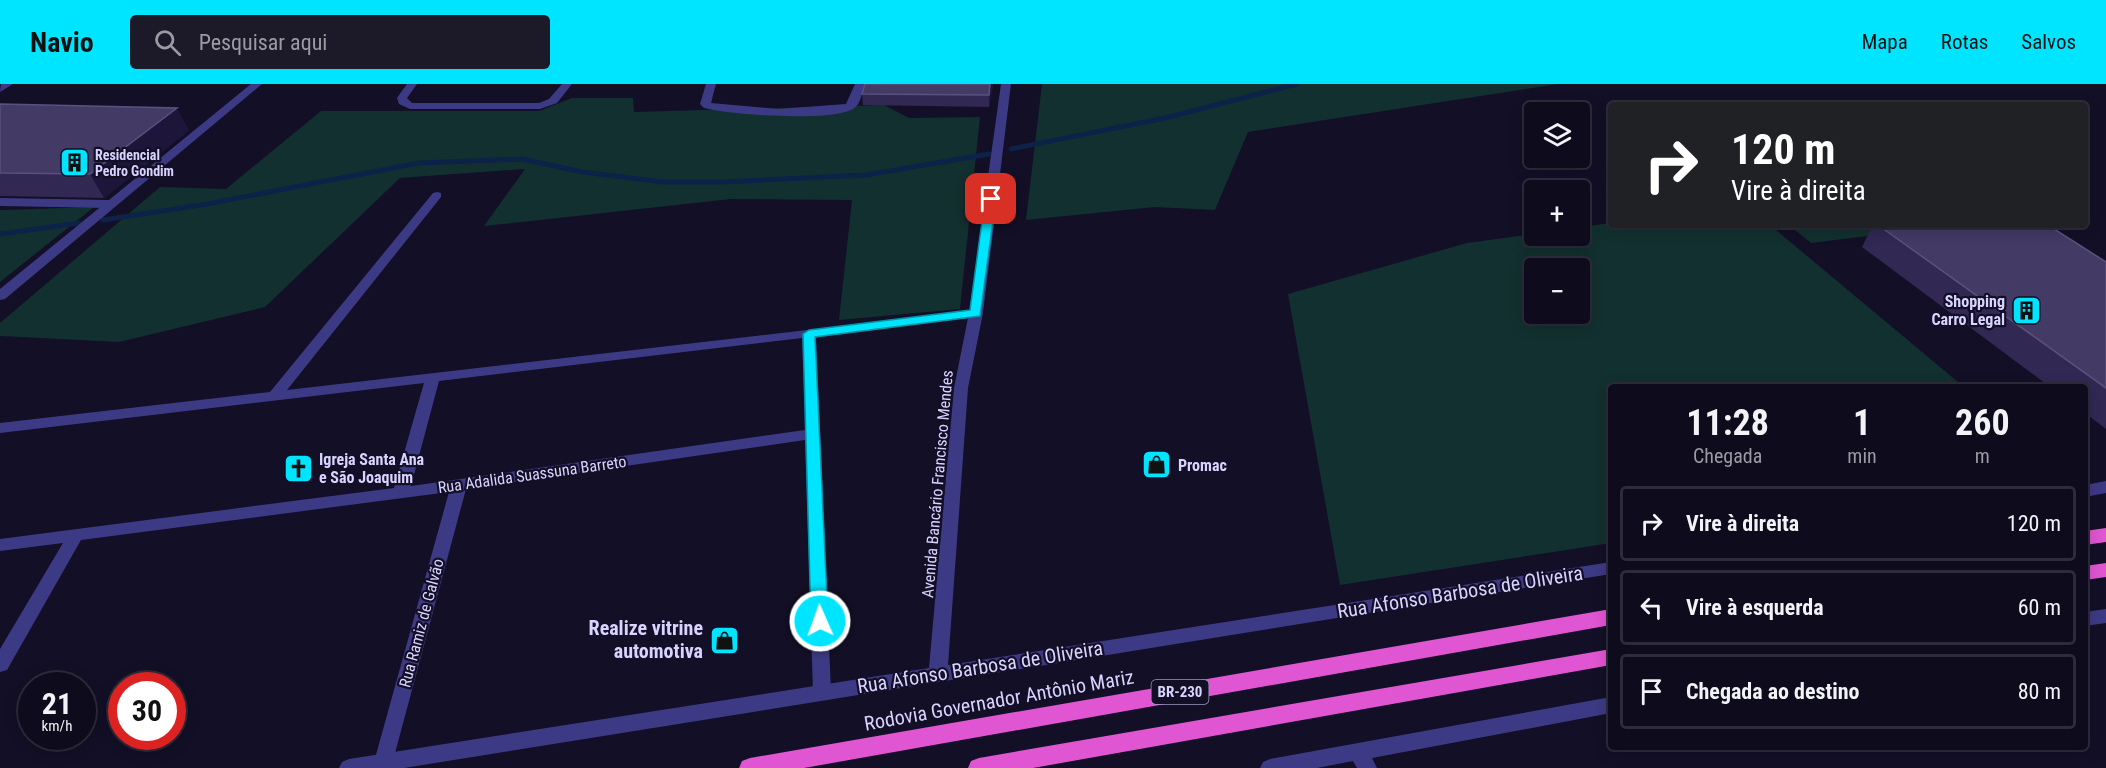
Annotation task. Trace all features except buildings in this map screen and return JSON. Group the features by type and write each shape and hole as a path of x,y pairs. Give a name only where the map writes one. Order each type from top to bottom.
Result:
{"highway":[{"path":"2088,538 2106,535"},
{"path":"2088,573 2106,570"},
{"name":"Rodovia Governador Antônio Mariz","path":"750,768 1608,618"},
{"name":"BR-230","path":"979,768 1608,658"}],"street":[{"path":"0,89 8,84"},
{"path":"0,296 257,84"},
{"path":"412,84 402,98 403,102 410,106 540,106 554,101 567,84"},
{"name":"Avenida Bancário Francisco Mendes","path":"938,674 961,388 976,313 1006,84"},
{"path":"710,87 705,104 708,106 741,110 793,111 849,107 860,86"},
{"path":"185,124 208,125"},
{"path":"274,396 437,195"},
{"path":"0,202 109,204"},
{"path":"0,428 976,313"},
{"path":"809,334 822,692"},
{"path":"401,493 433,376"},
{"name":"Rua Adalida Suassuna Barreto","path":"0,545 401,493 813,434"},
{"name":"Rua Ramiz de Galvão","path":"384,762 459,485"},
{"path":"2088,490 2106,487"},
{"path":"0,665 76,535"},
{"name":"Rua Afonso Barbosa de Oliveira","path":"350,768 1608,568"},
{"path":"2088,619 2106,616"},
{"path":"1270,768 1363,759 1608,706"}],"green space":[{"path":"1042,84 1558,84 1248,132 1215,210 1155,207 1026,220"},
{"path":"572,98 633,98 634,112 884,105 909,118 980,117 960,309 839,320 852,200 731,199 484,226 525,169 400,178 265,307 119,342 0,336 0,323 160,187 226,189 321,111 539,111"},
{"path":"94,207 0,282 0,210"},
{"path":"1608,223 1608,228 1774,228 1960,384 1608,384 1608,543 1340,585 1288,294 1467,243 1524,235 1524,246 1590,246 1590,226"},
{"path":"1793,228 1932,228 1811,243"}],"waterway":[{"path":"1011,149 1165,118 1297,84"},
{"path":"103,220 207,204 419,163 522,159 582,172 663,182 723,182 866,175 989,154"},
{"path":"0,234 79,223"}],"place":[{"name":"Residencial Pedro Gondim","path":"74,163"},
{"name":"Shopping Carro Legal","path":"2026,310"},
{"name":"Promac","path":"1157,465"},
{"name":"Igreja Santa Ana e São Joaquim","path":"298,468"},
{"name":"Realize vitrine automotiva","path":"724,640"}],"route":[{"path":"820,621 809,334 976,313 991,199"}]}
